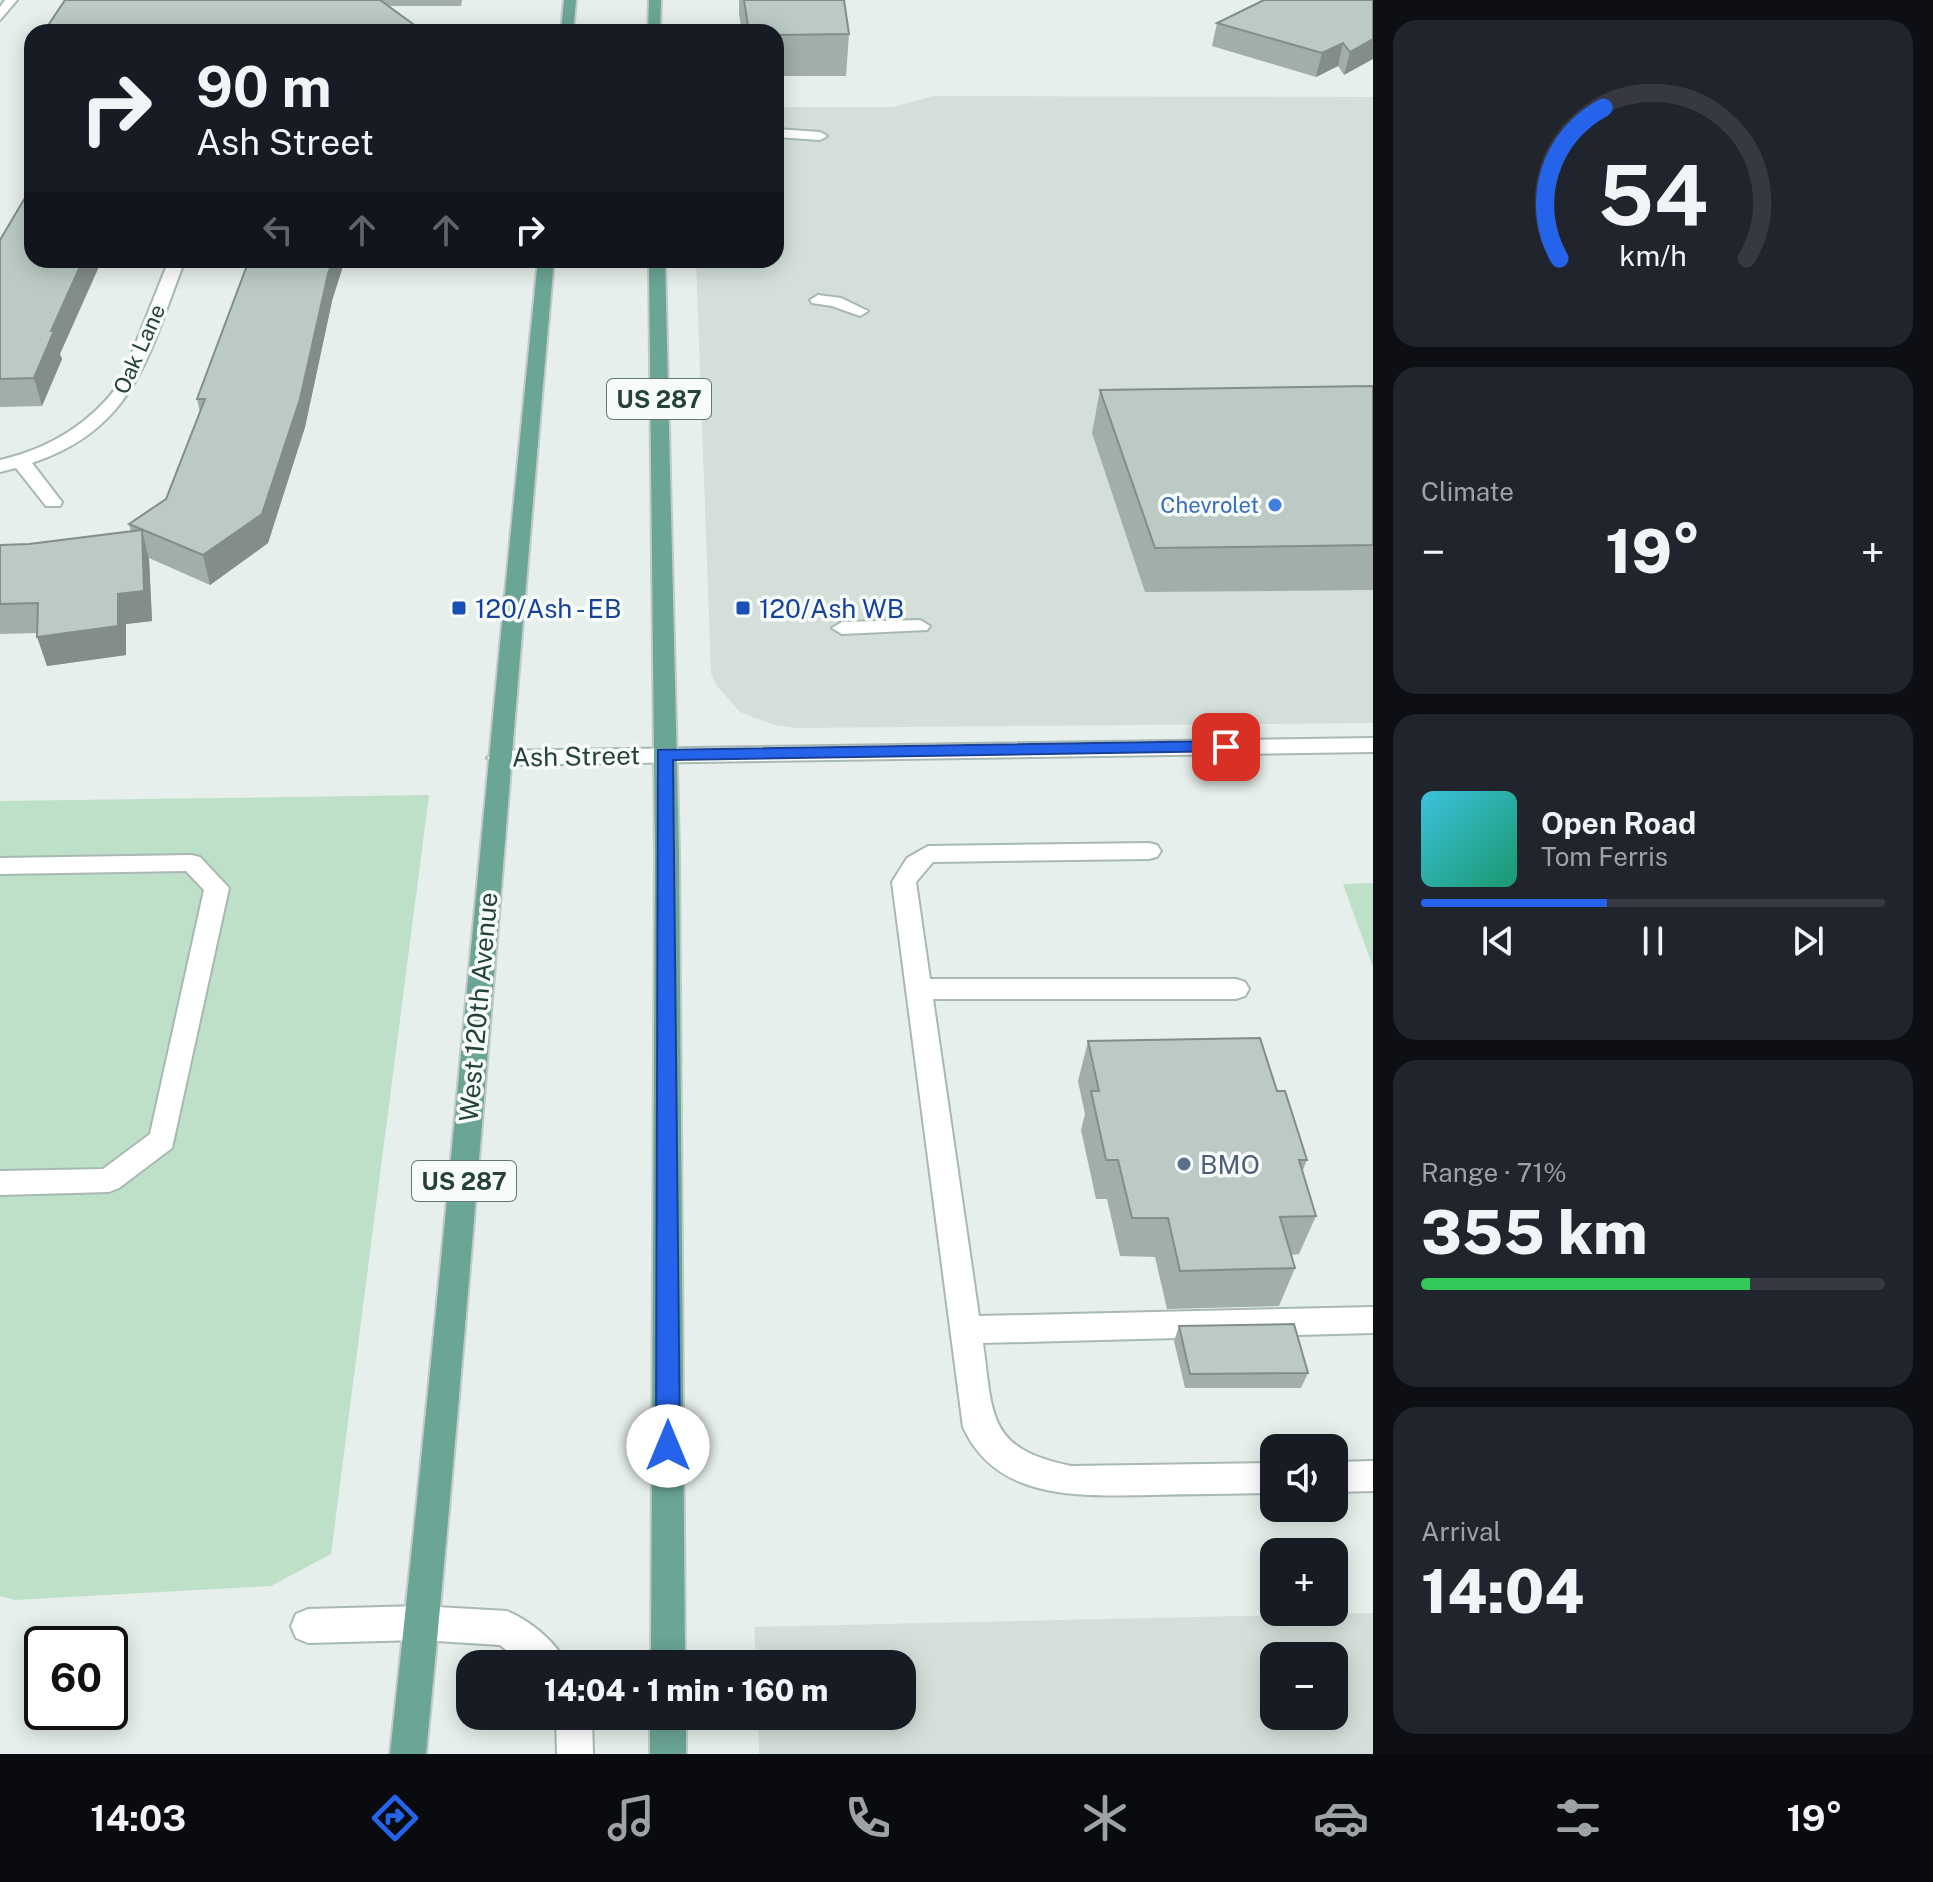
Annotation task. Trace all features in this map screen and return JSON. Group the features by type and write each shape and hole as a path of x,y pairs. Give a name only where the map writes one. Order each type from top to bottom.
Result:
{"main road":[{"path":"654,24 655,0"},
{"path":"570,2 579,23"},
{"path":"568,24 570,2"},
{"name":"West 120th Avenue","path":"408,1754 443,1419 498,758 545,268"},
{"name":"US 287","path":"657,268 664,754 668,1650"},
{"path":"668,1730 668,1754"}],"street":[{"path":"0,16 11,0"},
{"path":"784,134 820,136"},
{"name":"Oak Lane","path":"0,466 21,462 60,447 117,400 128,384 174,268"},
{"path":"818,300 835,301 860,311"},
{"path":"21,462 53,502"},
{"path":"842,628 920,626"},
{"name":"Ash Street","path":"498,758 1373,745"},
{"path":"1149,851 928,854 915,864 904,882 979,1427 998,1452 1036,1474 1071,1481 1260,1478"},
{"path":"0,866 192,863 217,888 162,1140 109,1180 0,1183"},
{"path":"918,989 1236,989"},
{"path":"965,1330 1373,1320"},
{"path":"1348,1477 1373,1476"},
{"path":"308,1626 420,1623 507,1628 533,1650"},
{"path":"574,1730 575,1754"}],"shaded area":[{"path":"934,96 1373,97 1373,723 796,728 774,725 740,712 717,686 711,673 696,268 784,268 784,107 893,107"},
{"path":"1373,1613 1373,1754 759,1754 758,1730 916,1730 916,1650 755,1650 754,1627 1260,1616 1260,1626 1348,1626 1348,1614"}],"green space":[{"path":"429,795 331,1554 271,1586 15,1600 0,1596 0,801"},
{"path":"1373,883 1373,967 1343,884"}],"building":[{"path":"65,0 380,0 413,24 49,24"},
{"path":"744,0 844,0 849,34 784,35 784,24 748,24"},
{"path":"1264,0 1373,0 1373,39 1350,52 1343,43 1322,53 1217,23"},
{"path":"24,200 24,268 79,268 34,378 0,379 0,240"},
{"path":"246,268 330,268 300,399 262,514 203,555 129,524 166,499 205,399 197,399"},
{"path":"1373,386 1373,545 1155,548 1100,390"},
{"path":"142,530 144,591 118,594 118,626 37,637 38,603 0,604 0,545"},
{"name":"BMO","path":"1260,1038 1277,1091 1285,1091 1307,1160 1299,1160 1316,1216 1280,1217 1295,1268 1180,1271 1168,1218 1132,1218 1118,1160 1106,1160 1091,1091 1099,1091 1088,1041"},
{"path":"1294,1324 1308,1373 1190,1374 1179,1326"}],"place":[{"name":"Chevrolet","path":"1275,505"},
{"name":"120/Ash - EB","path":"459,608"},
{"name":"120/Ash WB","path":"743,608"},
{"name":"BMO","path":"1184,1164"}],"route":[{"path":"668,1446 667,853 664,754 1226,747"}]}
